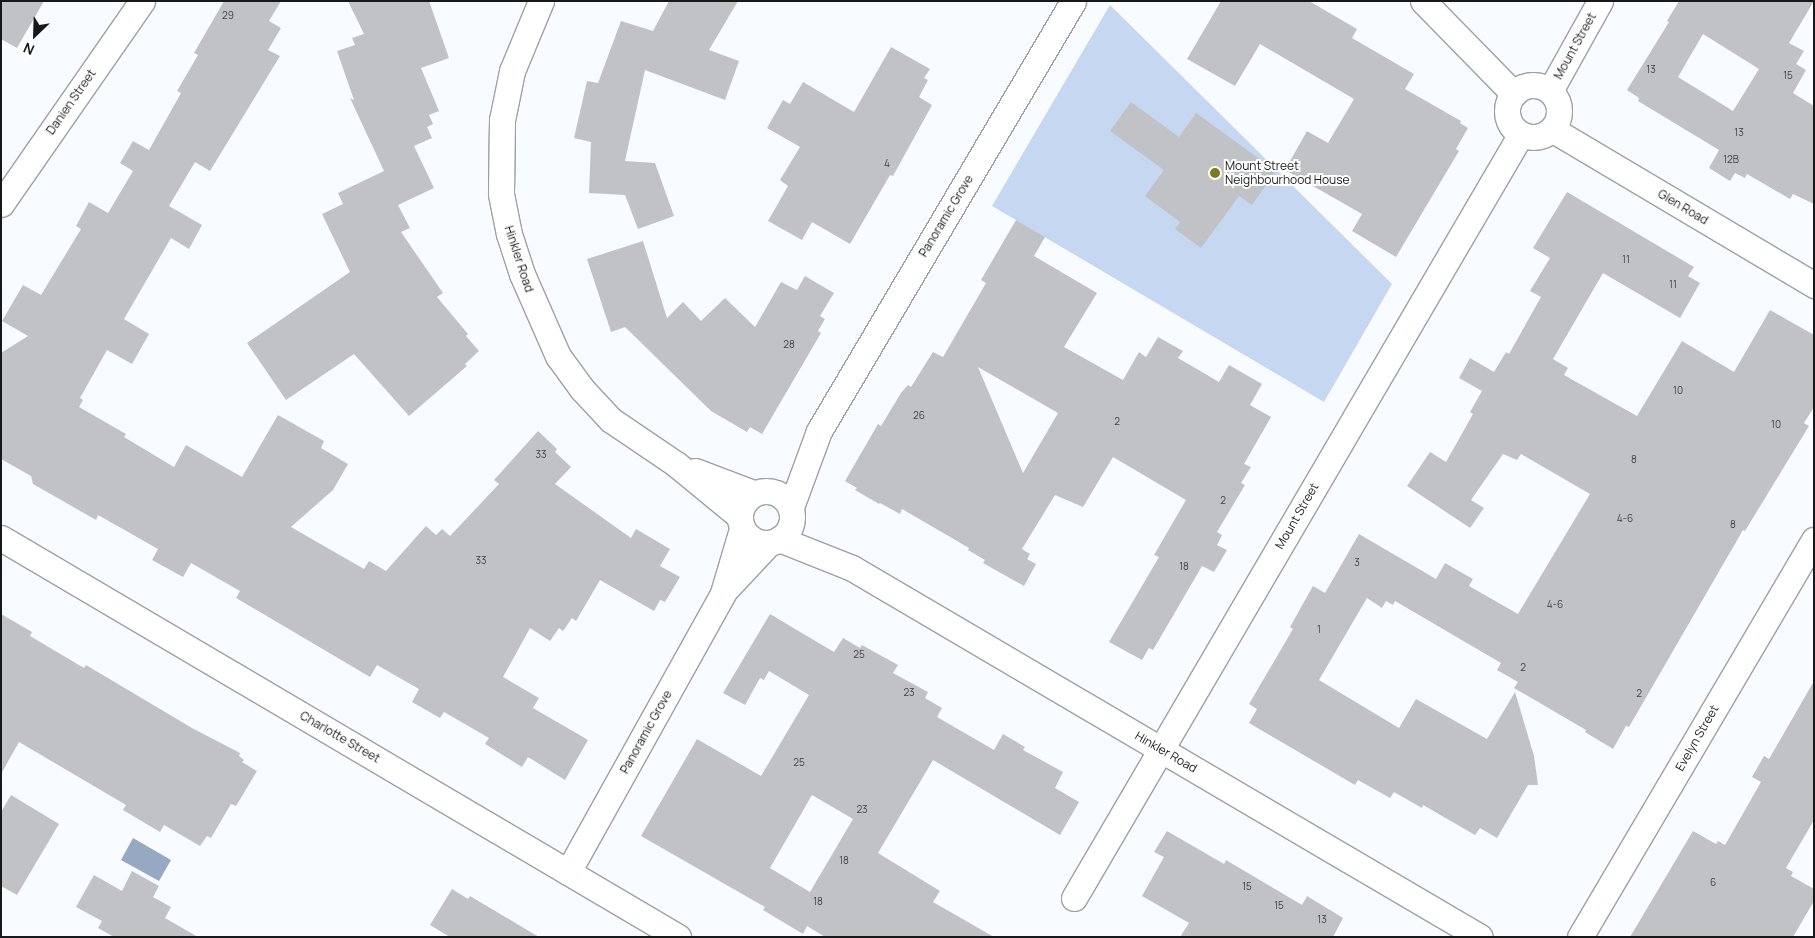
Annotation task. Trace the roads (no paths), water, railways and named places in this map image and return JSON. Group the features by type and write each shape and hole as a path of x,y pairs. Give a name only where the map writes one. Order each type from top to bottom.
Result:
{"street":[{"name":"Danien Street","path":"1,204 142,1"},
{"name":"Hinkler Road","path":"541,1 512,72 502,120 501,194 509,234 539,318 558,356 582,389 611,420 676,464 741,522"},
{"name":"Panoramic Grove","path":"791,512 819,431 1073,1"},
{"path":"1423,1 1514,94"},
{"name":"Mount Street","path":"1550,91 1600,1"},
{"path":"1529,85 1539,85 1550,91 1559,106 1559,116 1553,130 1537,138 1521,134 1513,129 1506,112 1508,103 1514,94 1521,88 1529,85"},
{"name":"Glen Road","path":"1553,130 1814,285"},
{"name":"Mount Street","path":"1074,898 1521,134"},
{"name":"Panoramic Grove","path":"761,492 819,431"},
{"name":"Hinkler Road","path":"676,464 761,492"},
{"path":"761,492 782,496 791,512 789,530 774,541 756,542 741,522 743,503 761,492"},
{"name":"Hinkler Road","path":"791,512 852,568"},
{"name":"Panoramic Grove","path":"568,872 723,593 741,522"},
{"name":"Charlotte Street","path":"1,538 678,937"},
{"name":"Evelyn Street","path":"1580,937 1814,540"},
{"name":"Hinkler Road","path":"774,541 852,568 1480,937"},
{"name":"Panoramic Grove","path":"723,593 774,541"}],"place":[{"name":"Mount Street Neighbourhood House","path":"1215,173"}]}
